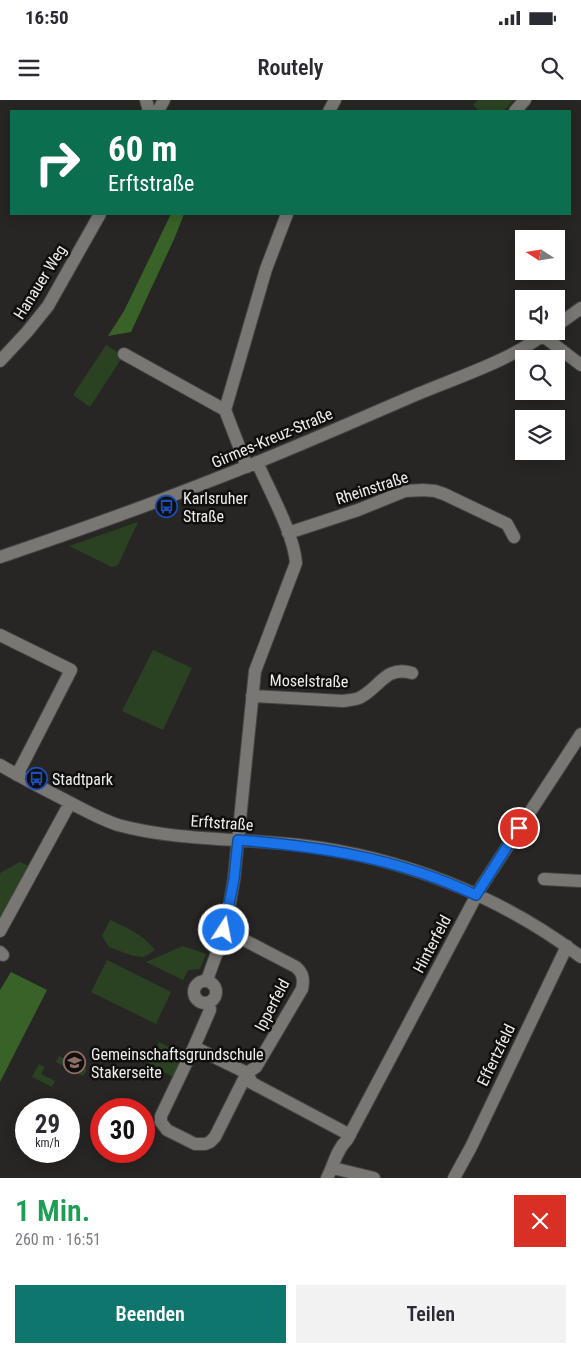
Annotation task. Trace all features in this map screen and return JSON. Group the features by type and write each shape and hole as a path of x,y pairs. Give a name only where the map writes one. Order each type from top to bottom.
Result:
{"street":[{"path":"516,110 525,100"},
{"name":"Hanauer Weg","path":"0,361 28,332 48,306 99,215"},
{"path":"225,410 266,269 287,215"},
{"path":"565,320 581,308"},
{"name":"Girmes-Kreuz-Straße","path":"0,556 149,504 252,464 436,385 500,360 536,340"},
{"path":"553,340 581,366"},
{"path":"124,354 225,410 288,533 294,549 296,563 259,657 255,670 252,696"},
{"name":"Rheinstraße","path":"288,533 358,510 405,491 423,490 444,494 507,524 514,537"},
{"path":"0,636 71,670 17,775"},
{"name":"Moselstraße","path":"207,980 224,930 234,879 252,696 351,700 359,698 393,672 400,670 412,673"},
{"name":"Hinterfeld","path":"330,1173 339,1149 350,1135 476,895 581,734"},
{"name":"Erftstraße","path":"0,765 101,818 138,830 170,835 299,845 360,856 412,869 451,883 528,920 581,957"},
{"path":"0,931 70,803"},
{"path":"544,879 581,880"},
{"name":"Ipperfeld","path":"194,1047 162,1110 160,1119 167,1130 195,1144 203,1145 212,1140 248,1073 256,1067 302,988 302,975 296,967 224,930"},
{"name":"Effertzfeld","path":"454,1178 471,1147 566,946"},
{"path":"207,980 214,984 217,990 214,999 209,1003 201,1002 194,993 196,984 207,980"},
{"path":"209,1003 210,1010 194,1047 248,1073 252,1083 350,1135"},
{"path":"330,1173 374,1178"}],"green space":[{"path":"478,100 514,100 505,110 478,110 473,105"},
{"path":"171,215 184,215 131,332 108,336 124,311"},
{"path":"106,345 123,356 90,407 73,395"},
{"path":"138,522 118,565 112,567 69,546"},
{"path":"153,650 192,668 163,730 122,711"},
{"path":"20,862 29,866 0,921 0,873"},
{"path":"110,920 140,936 155,950 144,957 133,956 109,947 102,936"},
{"path":"183,946 206,954 200,969 188,970 183,980 146,962"},
{"path":"107,960 171,992 156,1024 91,992"},
{"path":"11,972 47,990 0,1082 0,990"},
{"path":"159,1042 184,1055 173,1077 148,1064"},
{"path":"59,1056 87,1070 83,1076 56,1062"},
{"path":"39,1064 45,1067 41,1074 55,1081 52,1087 32,1077"}],"place":[{"name":"Karlsruher Straße","path":"167,507"},
{"name":"Stadtpark","path":"36,779"},
{"name":"Gemeinschaftsgrundschule Stakerseite","path":"75,1063"}],"route":[{"path":"224,930 234,879 238,840 299,845 360,856 412,869 451,883 476,895 519,828"}]}
